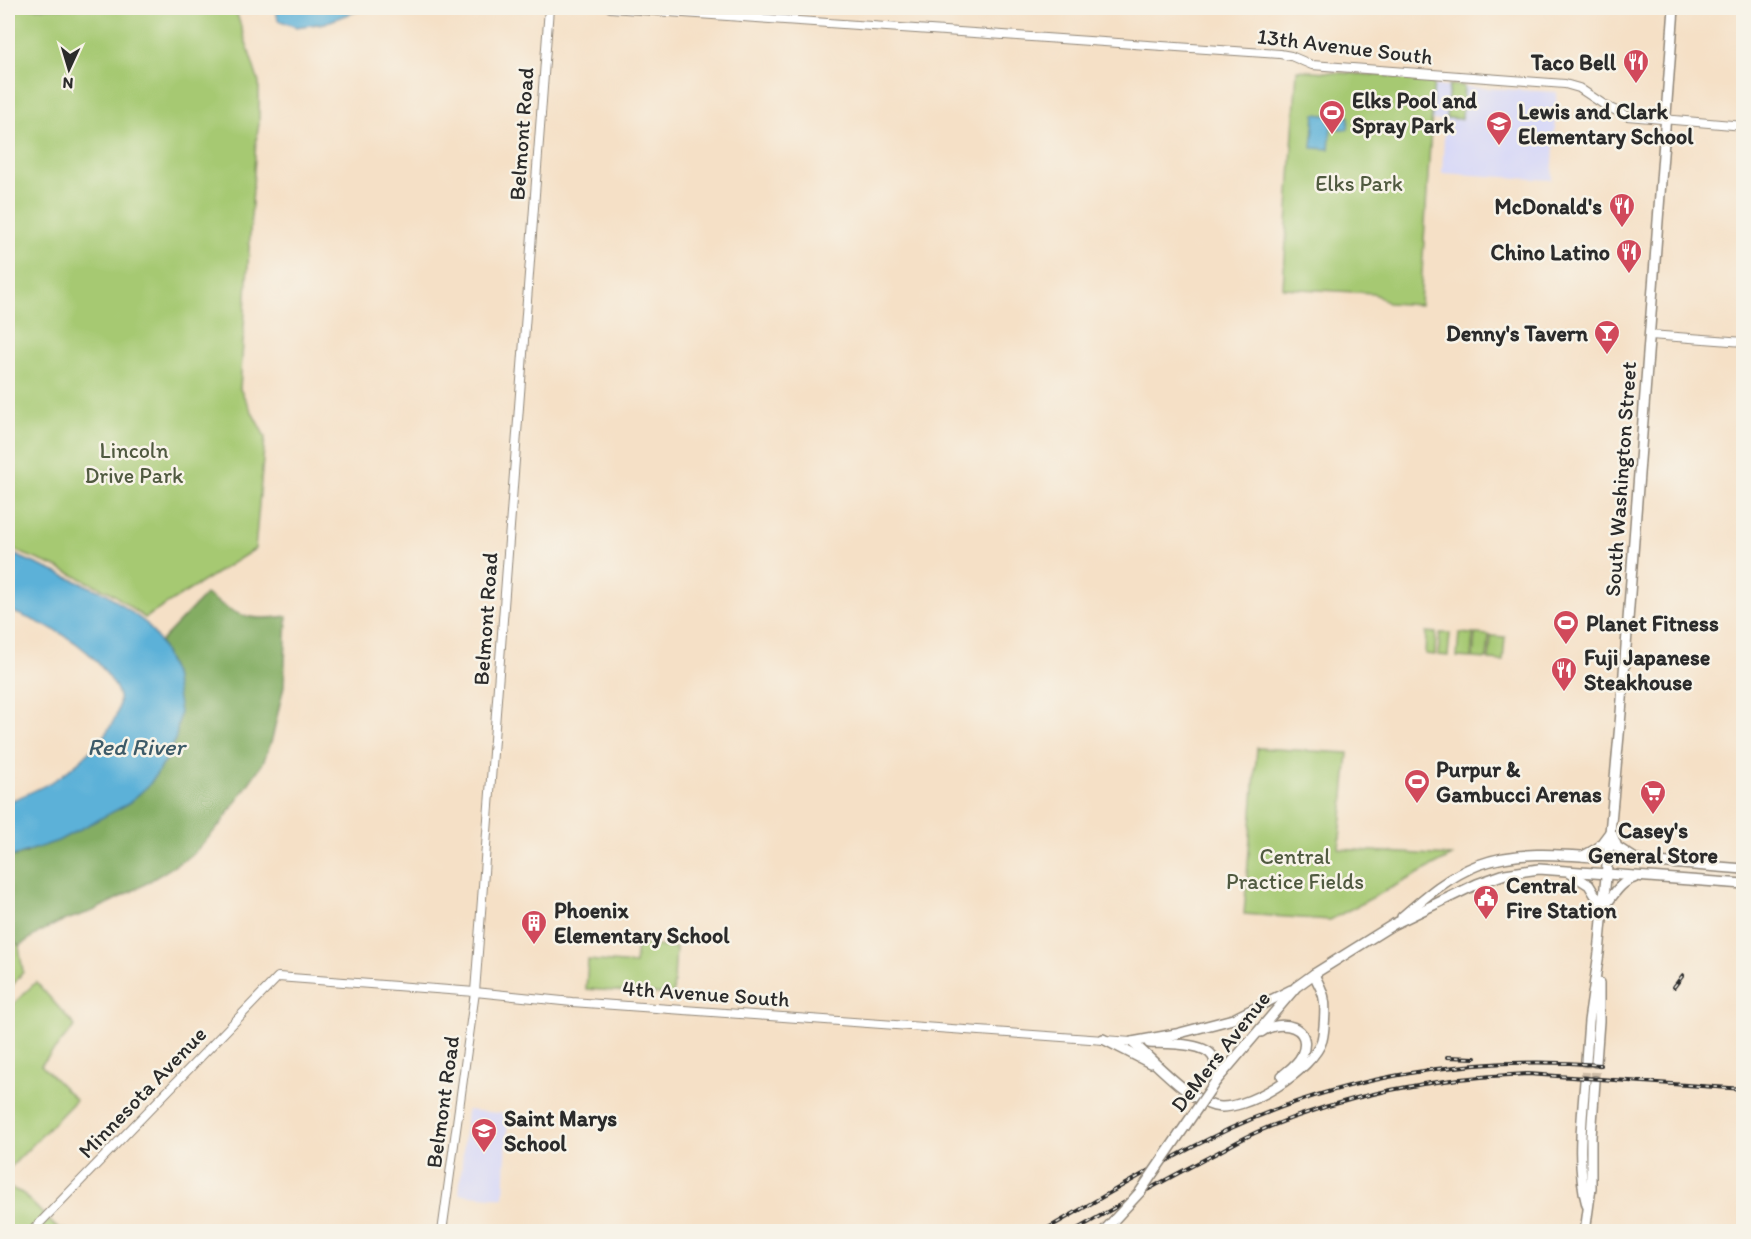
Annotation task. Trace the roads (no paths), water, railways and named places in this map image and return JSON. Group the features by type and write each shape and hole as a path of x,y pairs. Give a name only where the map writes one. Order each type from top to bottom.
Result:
{"main road":[{"name":"South Washington Street","path":"1591,1061 1599,1021 1599,952 1611,830 1674,8"},
{"path":"1581,856 1598,848 1611,830"},
{"path":"1611,830 1617,847 1630,857 1642,861"},
{"name":"DeMers Avenue","path":"1394,924 1425,896 1456,876 1478,865 1521,855 1581,856 1743,869"},
{"name":"DeMers Avenue","path":"1103,1232 1140,1192 1216,1081 1296,987 1394,924 1492,878 1521,870 1568,871 1743,884"},
{"path":"1568,871 1589,885 1603,909 1627,880 1640,877"},
{"path":"1456,876 1463,891"},
{"path":"1132,1041 1191,1095 1214,1106 1241,1105 1299,1071 1312,1059 1322,1041 1325,1001 1314,974"},
{"path":"1132,1041 1176,1035 1233,1019 1296,987"},
{"path":"1251,1039 1265,1029 1283,1024 1295,1027 1304,1042 1303,1053 1298,1062 1264,1093"},
{"path":"1103,1039 1170,1075"},
{"path":"1132,1041 1195,1046 1207,1051 1214,1058 1216,1081"},
{"path":"1586,1232 1591,1188 1590,1081"}],"street":[{"name":"Belmont Road","path":"442,1232 475,992 549,8"},
{"name":"13th Avenue South","path":"610,8 1280,54 1312,65 1565,84 1579,88 1606,106 1627,116 1743,126"},
{"path":"1650,335 1743,342"},
{"name":"4th Avenue South","path":"278,977 572,1002 1132,1041"},
{"name":"Minnesota Avenue","path":"31,1232 278,977"}],"water":[{"path":"276,8 365,8 325,23 296,27 278,20"},
{"path":"1315,114 1332,116 1329,149 1312,148"},
{"path":"1338,115 1349,116 1348,129 1337,129"},
{"name":"Red River","path":"8,552 107,594 147,624 160,642 174,674 180,712 176,737 167,759 149,785 128,804 58,841 8,858 8,802 55,780 89,752 108,730 114,719 119,697 110,678 85,650 49,627 8,610"}],"tunnel":[{"path":"1585,1081 1586,1061"},
{"path":"1595,1081 1596,1062"}],"railway":[{"path":"1674,987 1683,975"},
{"path":"1447,1057 1475,1058"},
{"path":"1041,1232 1229,1129 1273,1110 1318,1095 1364,1082 1458,1067 1505,1063 1601,1065"},
{"path":"1072,1232 1157,1184 1257,1132 1323,1108 1390,1090 1459,1079 1528,1074 1744,1089"}],"place":[{"name":"Taco Bell","path":"1636,85"},
{"name":"Elks Pool and Spray Park","path":"1332,136"},
{"name":"Lewis and Clark Elementary School","path":"1499,147"},
{"name":"McDonald's","path":"1622,229"},
{"name":"Chino Latino","path":"1629,275"},
{"name":"Denny's Tavern","path":"1607,356"},
{"name":"Planet Fitness","path":"1566,646"},
{"name":"Fuji Japanese Steakhouse","path":"1564,693"},
{"name":"Purpur & Gambucci Arenas","path":"1417,805"},
{"name":"Casey's General Store","path":"1653,816"},
{"name":"Central Fire Station","path":"1486,921"},
{"name":"Phoenix Elementary School","path":"534,946"},
{"name":"Saint Marys School","path":"484,1154"}],"park label":[{"name":"Elks Park","path":"1359,183"},
{"name":"Lincoln Drive Park","path":"134,462"},
{"name":"Central Practice Fields","path":"1295,868"}]}
